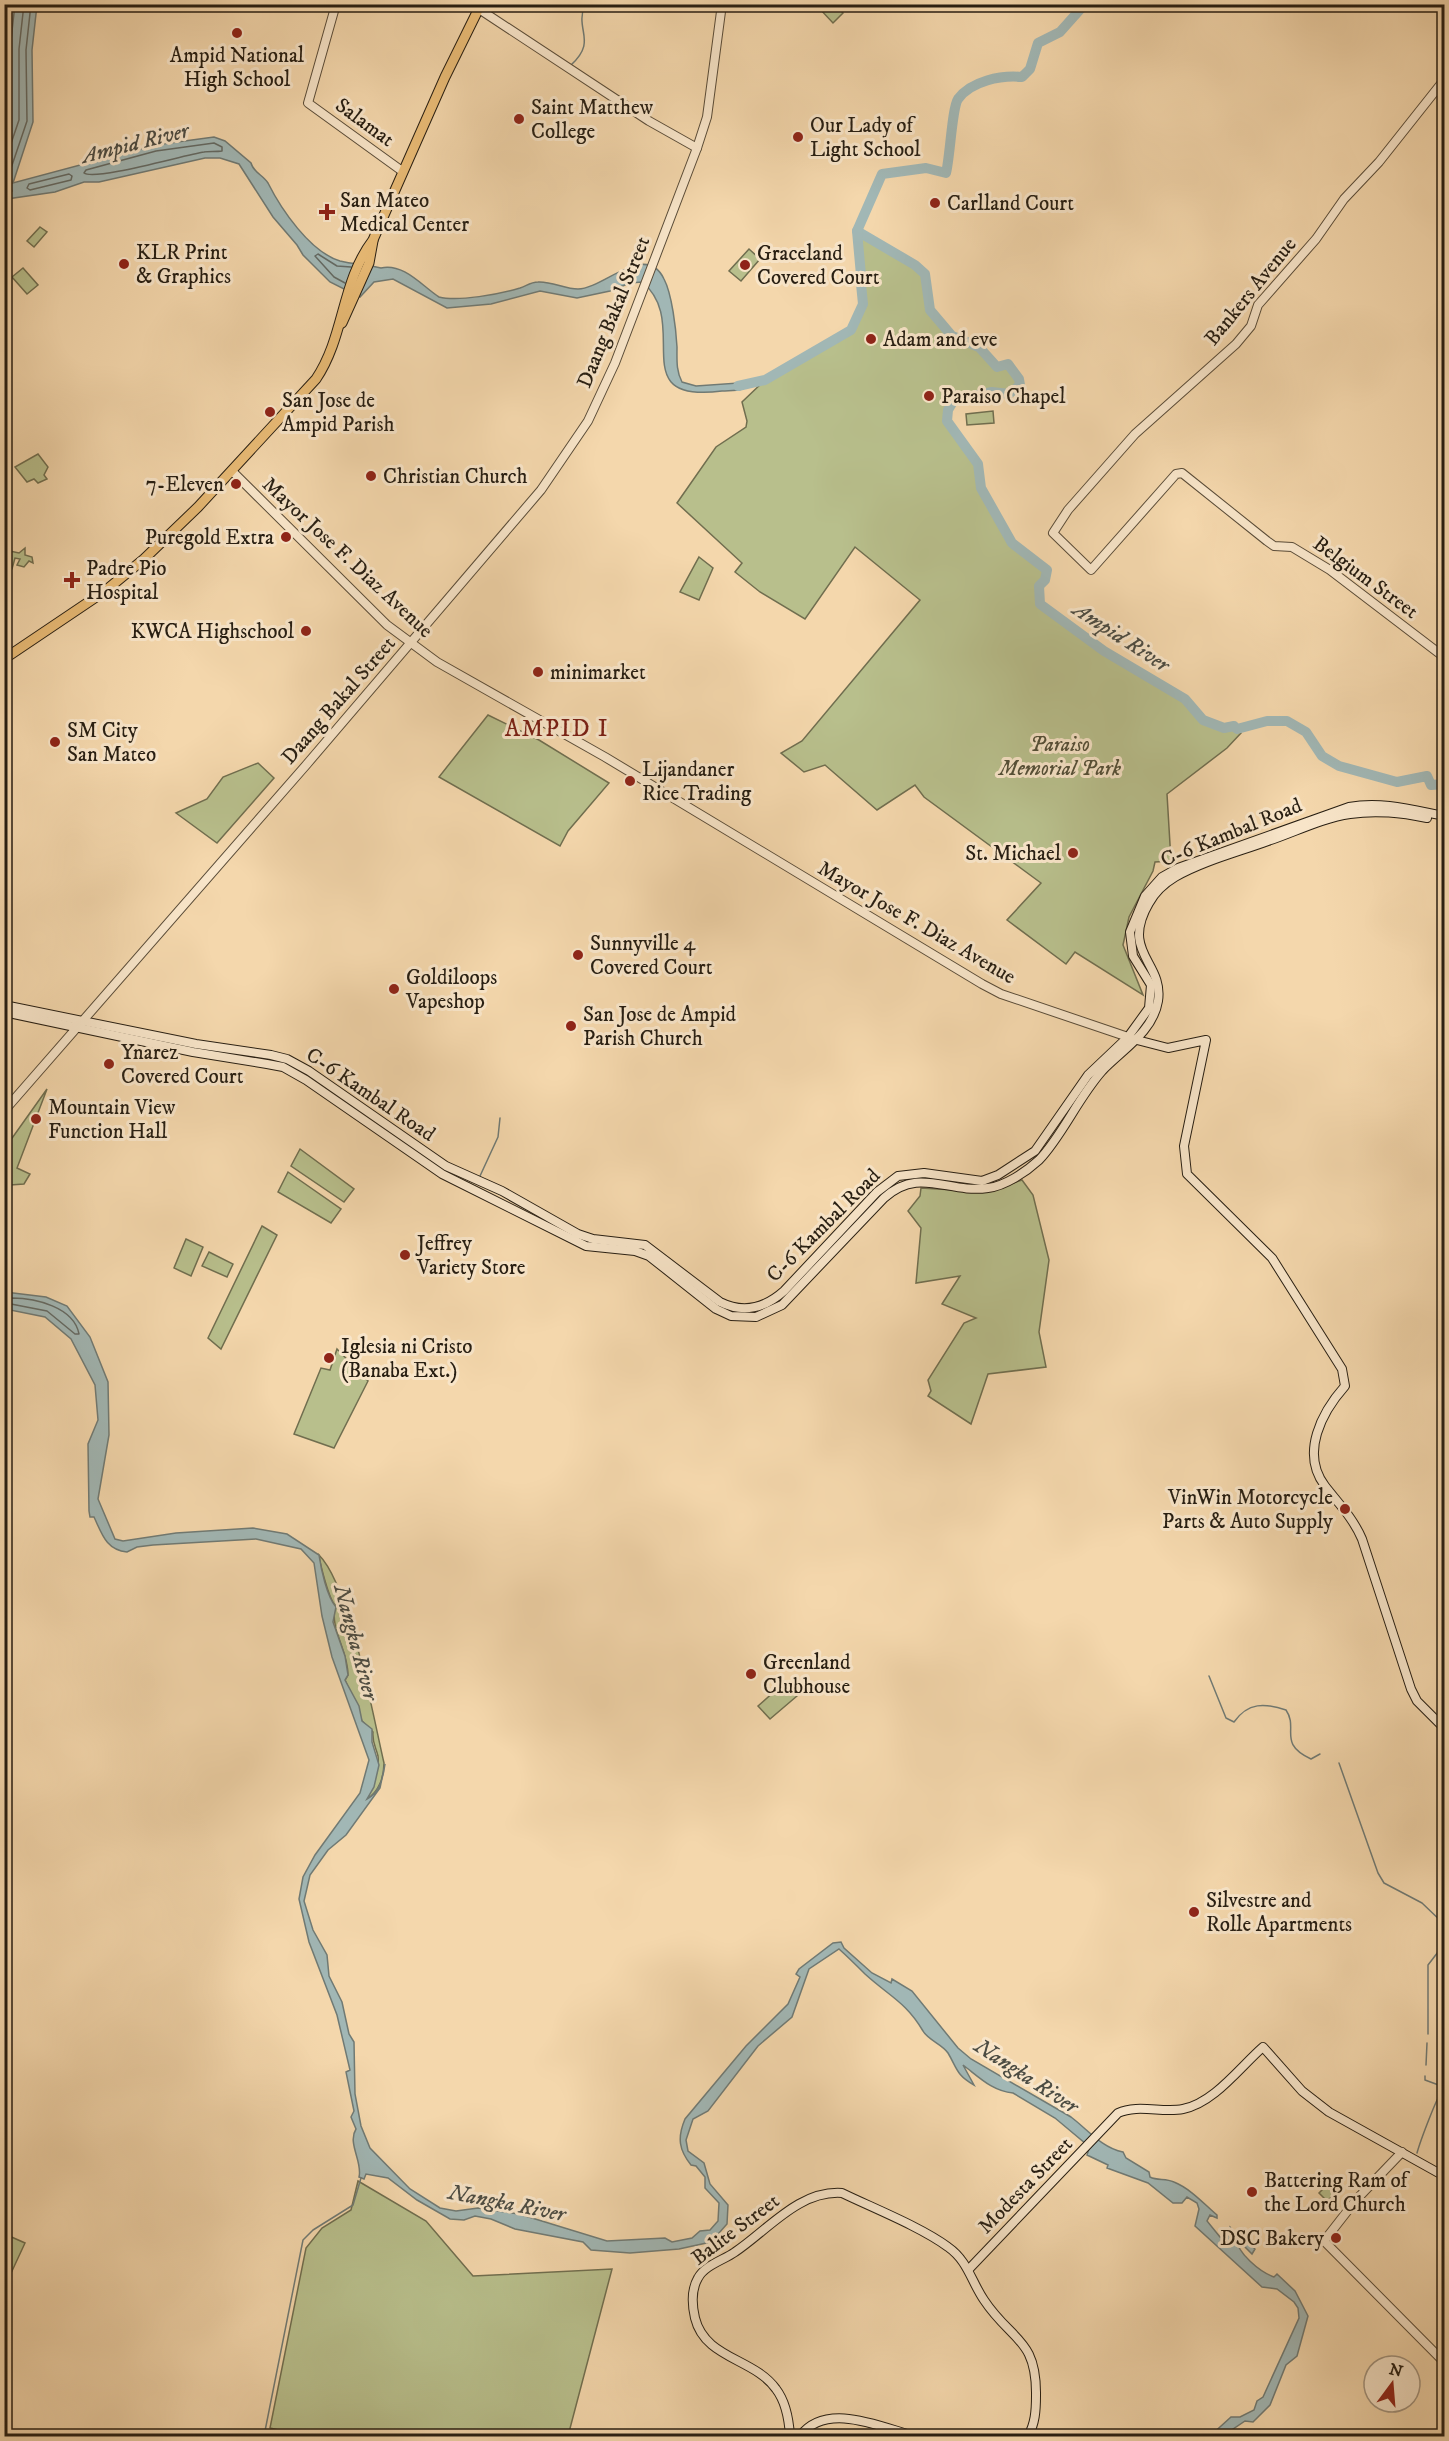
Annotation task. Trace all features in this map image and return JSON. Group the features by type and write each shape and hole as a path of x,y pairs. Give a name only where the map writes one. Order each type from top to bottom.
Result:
{"main road":[{"path":"4,659 42,636 129,573 232,471 316,379 331,354 348,303 402,171 480,7"},
{"name":"C-6 Kambal Road","path":"1132,1039 1149,1008 1152,995 1149,981 1133,957 1130,932 1145,896 1167,874 1349,807 1362,805 1398,807 1444,816"},
{"name":"C-6 Kambal Road","path":"4,1005 193,1052 283,1067 306,1080 448,1178 585,1246 635,1251 649,1256 716,1309 731,1316 756,1317 777,1309 834,1244 884,1198 903,1185 924,1182 989,1188 1028,1169 1043,1154 1095,1080 1155,1011 1158,995 1154,978 1140,950 1140,924 1150,902 1172,880 1230,855 1349,814 1396,812 1444,822"},
{"name":"C-6 Kambal Road","path":"4,1012 79,1024"},
{"name":"Mayor Jose F. Diaz Avenue","path":"1132,1039 1168,1048 1206,1040 1184,1146 1187,1174 1272,1258 1342,1369 1345,1386 1331,1402 1320,1421 1316,1437 1317,1469 1325,1485 1353,1520 1362,1539 1411,1689 1418,1701 1444,1728"},
{"name":"Modesta Street","path":"969,2269 1124,2110 1182,2109 1201,2102 1263,2047 1311,2100 1346,2123 1402,2152"},
{"path":"1402,2152 1444,2176"},
{"name":"Balite Street","path":"790,2436 786,2410 775,2386 717,2350 701,2334 693,2300 694,2289 702,2272 735,2252 796,2206 830,2192 842,2193 930,2236 957,2254 969,2269 984,2301 1031,2354 1036,2374 1036,2410 1028,2436"},
{"path":"800,2436 818,2422 840,2418 915,2436"}],"street":[{"name":"Salamat","path":"336,4 308,103 402,171"},
{"name":"Daang Bakal Street","path":"4,1111 541,490 588,421 615,363 707,117 722,4"},
{"path":"480,7 649,121 697,148"},
{"name":"Bankers Avenue","path":"1074,555 1053,533 1068,510 1135,434 1236,344 1251,326 1258,305 1316,238 1344,199 1379,162 1444,80"},
{"name":"Mayor Jose F. Diaz Avenue","path":"232,471 329,570 409,644 436,662 605,757 982,984 1001,994 1132,1039"},
{"name":"Belgium Street","path":"1074,555 1091,570 1176,474 1182,473 1267,542 1274,546 1292,547 1330,570 1444,657"},
{"path":"1402,2152 1324,2239 1353,2273 1444,2362"}],"green space":[{"path":"835,5 843,13 833,23 818,7"},
{"path":"40,227 47,232 34,247 27,241"},
{"name":"Paraiso Memorial Park","path":"857,231 915,265 925,274 930,310 952,336 979,347 997,367 1008,364 1019,379 1020,385 1009,394 992,392 954,400 948,410 947,421 978,464 981,488 1012,543 1047,570 1045,580 1039,586 1041,604 1104,651 1185,699 1203,720 1223,728 1234,726 1241,733 1227,748 1167,794 1171,861 1155,862 1153,871 1129,917 1123,945 1143,995 1075,952 1066,964 1007,920 1041,883 924,797 915,785 877,810 825,765 804,772 781,753 802,741 920,600 855,547 805,619 760,592 735,572 742,563 677,503 716,447 746,427 747,421 742,402 765,380 851,330 863,304"},
{"name":"Graceland Covered Court","path":"749,249 760,259 741,281 729,271"},
{"path":"23,268 38,285 27,294 12,277"},
{"path":"993,411 994,423 967,425 966,414"},
{"path":"38,454 48,467 44,475 47,479 38,483 34,479 27,482 15,467"},
{"path":"25,548 25,555 32,557 33,563 29,561 24,567 17,565 20,559 15,558 12,569 8,570 5,566 5,550 19,553"},
{"path":"699,557 713,568 699,600 680,592"},
{"path":"488,715 539,740 609,783 568,831 560,846 439,777"},
{"path":"258,763 274,778 217,843 176,813 207,799 223,777"},
{"path":"47,1089 17,1168 30,1174 24,1184 10,1185 5,1193 5,1148"},
{"path":"300,1149 354,1189 344,1202 291,1166"},
{"path":"288,1172 341,1209 331,1223 278,1192"},
{"path":"1022,1180 1033,1195 1049,1260 1039,1332 1046,1367 988,1374 971,1424 928,1396 931,1391 928,1380 964,1323 976,1318 942,1304 960,1276 916,1283 921,1228 908,1211 920,1196 921,1188 987,1192"},
{"path":"262,1226 277,1235 221,1349 208,1338"},
{"path":"186,1239 203,1247 191,1276 174,1268"},
{"path":"209,1252 233,1264 227,1277 202,1266"},
{"path":"337,1349 368,1381 334,1448 294,1434 321,1368 330,1370"},
{"path":"319,1555 341,1594 350,1622 384,1763 380,1784 367,1799 373,1785 378,1756 373,1732 362,1721 345,1680 348,1675 347,1666 335,1623 335,1605"},
{"path":"785,1682 797,1696 770,1719 758,1706"},
{"path":"1332,2180 1340,2189 1327,2201 1319,2193"},
{"path":"358,2181 426,2221 473,2276 612,2269 568,2436 304,2436 270,2428 306,2248 322,2228 351,2210"},
{"path":"7,2235 25,2243 6,2284 4,2241"}],"water":[{"path":"5,5 37,5 32,50 33,122 13,183 155,145 214,137 225,141 251,163 268,183 289,217 318,249 340,261 381,268 389,267 405,272 439,297 457,299 479,297 538,282 578,289 588,287 635,265 646,265 656,269 667,285 671,302 676,331 678,370 682,382 696,386 752,382 742,389 722,391 692,392 674,385 666,373 662,318 656,299 642,282 630,283 610,291 577,298 540,291 491,304 447,308 393,279 374,282 360,297 330,282 303,255 273,217 239,164 220,158 205,158 99,182 84,182 55,192 7,199 5,204"},
{"path":"5,1292 46,1297 67,1306 90,1337 108,1382 109,1435 98,1499 115,1539 123,1541 176,1533 253,1528 287,1534 319,1555 327,1590 336,1607 333,1622 345,1656 348,1675 345,1680 359,1706 362,1721 372,1729 372,1742 379,1765 374,1787 367,1799 375,1793 382,1780 380,1788 346,1835 328,1850 310,1875 304,1901 313,1930 327,1955 329,1976 342,2002 349,2034 354,2042 355,2094 361,2126 370,2148 410,2189 440,2208 456,2211 478,2208 519,2214 607,2241 665,2238 672,2242 692,2238 700,2231 710,2230 718,2221 719,2203 705,2188 705,2177 696,2166 691,2165 684,2154 680,2138 685,2119 746,2046 788,2004 800,1977 796,1974 799,1969 833,1943 841,1942 844,1948 872,1973 891,1983 892,1979 912,1991 958,2048 971,2059 1071,2117 1108,2147 1123,2152 1126,2158 1149,2172 1150,2177 1174,2182 1192,2193 1217,2215 1217,2218 1210,2215 1207,2221 1220,2237 1227,2238 1230,2227 1235,2233 1239,2233 1255,2249 1252,2254 1236,2238 1245,2256 1268,2275 1274,2277 1277,2274 1295,2291 1308,2316 1297,2356 1286,2365 1270,2405 1253,2422 1245,2421 1230,2431 1210,2436 1231,2417 1240,2417 1254,2410 1257,2401 1263,2397 1299,2318 1298,2308 1294,2302 1277,2289 1262,2287 1195,2226 1199,2209 1197,2203 1187,2197 1182,2203 1173,2203 1148,2183 1107,2168 1108,2165 1087,2155 1089,2149 1086,2144 1055,2118 1013,2093 992,2086 963,2065 974,2085 964,2078 948,2053 925,2034 904,2006 839,1949 809,1969 792,2017 758,2046 708,2111 693,2119 686,2140 688,2151 704,2163 710,2184 728,2205 727,2224 711,2242 679,2249 630,2253 591,2250 583,2242 515,2229 491,2219 475,2216 464,2220 450,2219 417,2200 388,2178 366,2174 364,2179 359,2177 360,2171 353,2140 356,2129 351,2117 354,2111 346,2072 350,2070 337,2015 309,1942 299,1899 303,1877 315,1855 360,1793 369,1760 332,1657 322,1616 314,1563 301,1549 256,1539 153,1545 137,1547 127,1552 109,1545 94,1517 90,1517 89,1511 88,1444 98,1420 95,1385 71,1339 45,1317 5,1309"}],"waterway":[{"path":"571,65 583,49 582,13 585,4"},
{"name":"Ampid River","path":"861,275 857,231 882,174 926,168 946,173 954,112 958,99 971,88 987,80 1022,77 1030,69 1038,43 1060,32 1085,4"},
{"name":"Ampid River","path":"857,231 915,265 925,274 930,310 952,336 979,347 997,367 1008,364 1019,379 1020,385 1009,394 992,392 954,400 948,410 947,421 978,464 981,488 1012,543 1047,570 1045,580 1039,586 1040,604 1104,651 1185,699 1203,720 1224,728 1234,726 1237,729 1267,721 1287,721 1306,732 1322,756 1339,766 1397,782 1427,776 1431,785 1444,784"},
{"name":"Ampid River","path":"738,386 765,380 851,330 863,304 861,284"},
{"path":"480,1176 498,1137 500,1118"},
{"path":"1209,1676 1226,1718 1234,1722 1245,1711 1264,1705 1286,1710 1295,1747 1311,1759 1320,1754"},
{"path":"1339,1763 1378,1873 1384,1883 1422,1903 1444,1924"},
{"path":"1428,2034 1428,1965 1438,1952"},
{"path":"1426,2065 1427,2043"},
{"path":"1425,2076 1425,2080 1444,2087"},
{"path":"1417,2153 1425,2129 1444,2088"},
{"path":"264,2436 303,2240 313,2230 353,2205 361,2178"}],"place":[{"name":"Ampid National High School","path":"237,33"},
{"name":"Saint Matthew College","path":"519,119"},
{"name":"Our Lady of Light School","path":"798,137"},
{"name":"Carlland Court","path":"935,203"},
{"name":"San Mateo Medical Center","path":"327,212"},
{"name":"KLR Print & Graphics","path":"124,264"},
{"name":"Graceland Covered Court","path":"745,265"},
{"name":"Adam and eve","path":"871,339"},
{"name":"Paraiso Chapel","path":"929,396"},
{"name":"San Jose de Ampid Parish","path":"270,412"},
{"name":"Christian Church","path":"371,476"},
{"name":"7-Eleven","path":"236,484"},
{"name":"Puregold Extra","path":"286,537"},
{"name":"Padre Pio Hospital","path":"72,580"},
{"name":"KWCA Highschool","path":"306,631"},
{"name":"minimarket","path":"538,672"},
{"name":"SM City San Mateo","path":"55,742"},
{"name":"Lijandaner Rice Trading","path":"630,781"},
{"name":"St. Michael","path":"1073,853"},
{"name":"Sunnyville 4 Covered Court","path":"578,955"},
{"name":"Goldiloops Vapeshop","path":"394,989"},
{"name":"San Jose de Ampid Parish Church","path":"571,1026"},
{"name":"Ynarez Covered Court","path":"109,1064"},
{"name":"Mountain View Function Hall","path":"36,1119"},
{"name":"Jeffrey Variety Store","path":"405,1255"},
{"name":"Iglesia ni Cristo (Banaba Ext.)","path":"329,1358"},
{"name":"VinWin Motorcycle Parts & Auto Supply","path":"1345,1509"},
{"name":"Greenland Clubhouse","path":"751,1674"},
{"name":"Silvestre and Rolle Apartments","path":"1194,1912"},
{"name":"Battering Ram of the Lord Church","path":"1252,2192"},
{"name":"DSC Bakery","path":"1336,2238"}],"district":[{"name":"AMPID I","path":"557,728"}],"water label":[{"name":"Nangka River","path":"357,1642"},
{"name":"Nangka River","path":"1027,2075"},
{"name":"Nangka River","path":"507,2202"}]}
